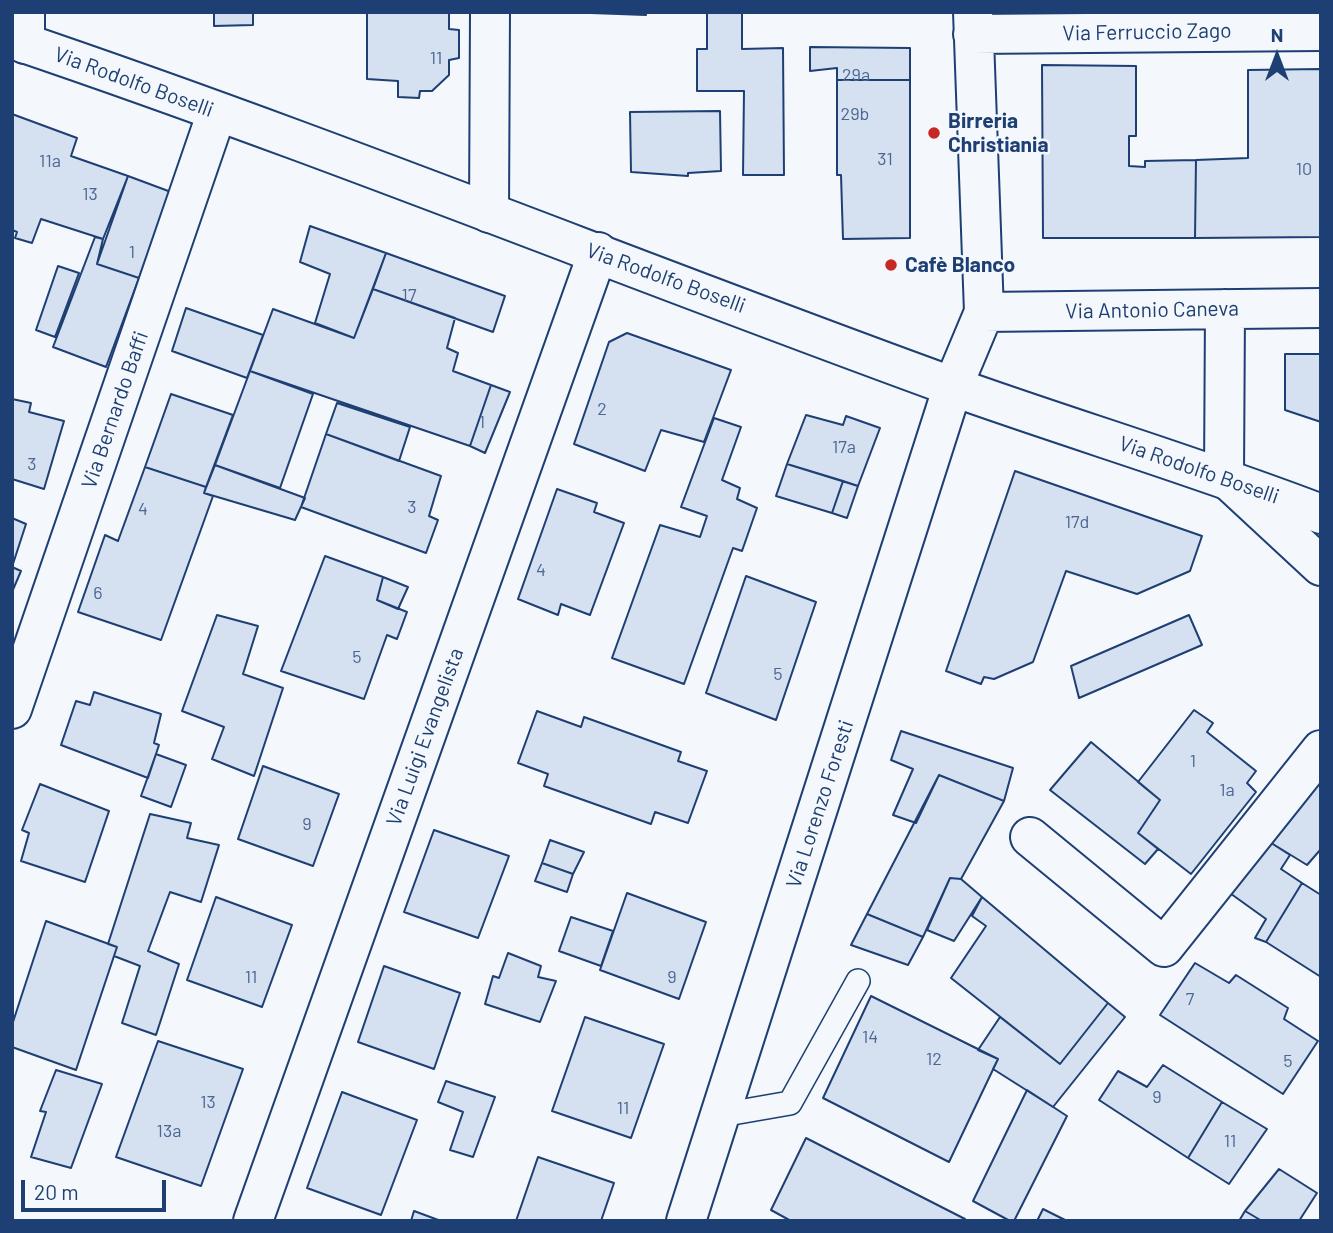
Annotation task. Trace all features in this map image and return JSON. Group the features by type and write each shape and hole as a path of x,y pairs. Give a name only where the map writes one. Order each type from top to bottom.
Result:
{"street":[{"path":"489,213 490,12"},
{"path":"973,23 984,313"},
{"name":"Via Ferruccio Zago","path":"973,23 1321,31"},
{"name":"Via Rodolfo Boselli","path":"21,32 217,112 953,386 1224,477 1321,514"},
{"name":"Via Bernardo Baffi","path":"12,709 217,112"},
{"name":"Via Luigi Evangelista","path":"253,1221 598,252"},
{"name":"Via Antonio Caneva","path":"984,313 1321,308"},
{"path":"1225,309 1224,477 1321,566"},
{"name":"Via Lorenzo Foresti","path":"686,1221 953,386 984,313"},
{"path":"1030,837 1164,947 1321,750"}],"lane":[{"path":"720,1115 790,1103 858,981"}],"building":[{"path":"214,12 253,12 253,25 214,26"},
{"path":"367,12 449,12 449,29 459,30 459,58 449,60 449,75 432,91 420,91 419,98 398,97 398,81 367,79"},
{"path":"563,12 646,12 646,15"},
{"path":"707,12 742,12 742,49 783,48 784,175 743,175 744,91 697,91 697,49 707,49"},
{"path":"810,47 910,48 910,80 837,80 837,68 810,71"},
{"path":"1042,65 1136,66 1136,136 1129,136 1129,166 1145,167 1145,161 1196,160 1195,238 1043,238"},
{"path":"1321,69 1321,237 1195,238 1196,160 1248,158 1248,70"},
{"path":"837,80 910,80 910,238 843,239 841,175 837,175"},
{"path":"720,111 721,171 688,173 688,176 631,172 630,112"},
{"path":"12,114 77,138 71,156 128,176 103,239 41,219 32,243 15,238 17,232 12,230"},
{"path":"128,176 171,192 139,278 97,264"},
{"path":"310,226 386,253 354,338 315,323 330,274 300,262"},
{"path":"95,237 103,239 97,264 139,278 106,367 53,347"},
{"path":"386,253 505,296 493,332 373,289"},
{"path":"58,266 79,273 55,337 36,330"},
{"path":"373,289 455,318 447,348 458,353 453,371 491,385 470,446 250,371 273,309 354,338"},
{"path":"186,308 263,335 247,378 172,351"},
{"path":"627,333 731,370 704,442 661,430 645,471 574,444 609,342"},
{"path":"1285,354 1321,354 1321,422 1285,410"},
{"path":"250,371 313,394 280,488 215,465"},
{"path":"491,385 510,392 485,453 470,446"},
{"path":"171,394 233,415 206,487 145,467"},
{"path":"12,399 31,403 29,412 64,421 44,489 12,479"},
{"path":"337,403 410,427 399,461 326,434"},
{"path":"806,415 843,425 846,416 880,428 858,486 787,464"},
{"path":"714,418 741,427 722,480 740,488 737,499 757,508 742,551 733,548 684,684 612,658 660,525 700,537 707,516 681,507"},
{"path":"326,434 441,476 429,516 438,520 426,553 301,507"},
{"path":"787,464 843,481 832,513 776,496"},
{"path":"215,465 305,498 295,520 204,493"},
{"path":"145,467 206,487 204,493 213,496 161,640 78,612 105,535 118,541"},
{"path":"1015,471 1202,536 1190,571 1137,594 1066,571 1033,662 994,679 984,677 981,684 946,671"},
{"path":"843,481 858,486 847,518 832,513"},
{"path":"557,489 597,503 594,512 624,523 590,615 561,604 558,615 518,599"},
{"path":"12,518 26,524 12,567"},
{"path":"325,556 383,577 377,600 407,612 397,639 387,635 364,699 281,671"},
{"path":"12,567 21,571 12,592"},
{"path":"746,576 816,602 776,720 706,693"},
{"path":"383,577 408,587 398,609 377,600"},
{"path":"217,615 258,626 243,674 283,688 254,776 212,759 224,727 182,711"},
{"path":"1189,615 1202,645 1079,698 1071,666"},
{"path":"94,692 161,714 154,743 159,745 148,778 61,745 76,701 90,705"},
{"path":"1194,710 1213,723 1207,732 1256,771 1247,783 1256,792 1191,874 1138,833 1160,800 1138,782"},
{"path":"537,711 581,727 584,717 681,752 678,761 707,771 688,823 655,812 651,824 544,786 548,774 518,763"},
{"path":"901,731 1013,768 1004,801 939,775 916,823 893,815 913,769 891,760"},
{"path":"1091,742 1160,800 1138,833 1158,849 1145,864 1050,790"},
{"path":"156,754 186,765 171,807 141,796"},
{"path":"263,766 339,794 313,866 238,839"},
{"path":"939,775 1004,801 961,879 950,878 923,937 867,914"},
{"path":"1321,778 1321,849 1307,865 1268,841"},
{"path":"40,784 109,811 85,882 21,861 29,833 22,830"},
{"path":"150,814 191,823 187,838 219,845 201,902 170,892 148,951 179,964 156,1035 122,1023 140,966 114,956 117,947 108,944"},
{"path":"434,830 509,856 478,938 404,912"},
{"path":"550,840 584,852 573,874 542,863"},
{"path":"1268,841 1290,855 1281,869 1302,883 1266,942 1255,938 1266,919 1227,891"},
{"path":"542,863 573,874 567,892 535,881"},
{"path":"950,878 961,879 982,897 954,941 927,930"},
{"path":"1302,883 1321,895 1321,977 1266,942"},
{"path":"627,893 706,922 679,999 600,970"},
{"path":"216,897 292,925 262,1007 187,980"},
{"path":"982,897 1108,1003 1060,1064 951,978 986,926 972,916"},
{"path":"867,914 923,937 908,965 851,945"},
{"path":"571,917 613,931 601,966 559,951"},
{"path":"46,921 117,947 76,1070 12,1047 12,1025"},
{"path":"508,953 541,966 538,977 556,981 540,1022 485,1004 493,976 499,978"},
{"path":"1195,963 1229,983 1236,975 1288,1008 1284,1019 1318,1041 1283,1094 1160,1015"},
{"path":"384,966 460,993 434,1069 358,1042"},
{"path":"871,996 998,1059 949,1162 823,1098"},
{"path":"1108,1003 1125,1017 1053,1107 993,1069 998,1059 978,1050 1000,1017 1060,1064"},
{"path":"585,1017 664,1044 631,1138 552,1111"},
{"path":"158,1041 243,1069 201,1186 116,1157"},
{"path":"1163,1065 1222,1102 1188,1158 1099,1100 1118,1071 1147,1087"},
{"path":"56,1070 102,1084 71,1168 31,1157 46,1112 40,1111"},
{"path":"446,1081 495,1097 473,1157 450,1150 463,1112 438,1102"},
{"path":"1027,1090 1067,1116 1014,1221 1010,1221 973,1201"},
{"path":"342,1092 417,1120 381,1215 307,1188"},
{"path":"1222,1102 1267,1129 1229,1184 1188,1158"},
{"path":"806,1138 965,1219 791,1221 771,1210"},
{"path":"538,1157 614,1183 601,1221 516,1221"},
{"path":"1279,1169 1317,1193 1299,1221 1262,1221 1245,1211"},
{"path":"1043,1209 1067,1221 1037,1221"},
{"path":"414,1211 441,1221 411,1221"},
{"path":"1245,1211 1262,1221 1239,1221"}],"place":[{"name":"Birreria Christiania","path":"934,133"},
{"name":"Cafè Blanco","path":"891,265"}]}
